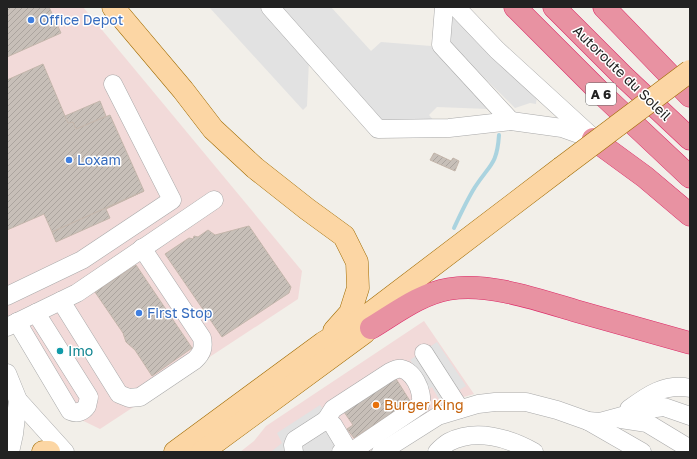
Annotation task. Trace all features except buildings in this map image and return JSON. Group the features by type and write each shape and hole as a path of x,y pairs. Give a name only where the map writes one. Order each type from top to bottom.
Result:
{"highway":[{"name":"Autoroute du Soleil","path":"515,7 605,97 690,177"},
{"name":"Autoroute du Soleil","path":"554,7 624,77 690,139"},
{"path":"604,7 690,96"},
{"path":"593,139 644,176 690,214"},
{"path":"371,328 420,299 449,289 466,287 497,290 690,343"}],"main road":[{"path":"113,7 183,90 213,129 255,168 344,236 357,262 358,288 350,313 323,344"},
{"path":"202,452 371,328 411,292 690,71"},
{"path":"175,452 323,344 364,318 564,171 690,82"},
{"path":"43,452 49,452"}],"street":[{"path":"270,7 378,129 449,128 511,121 562,128 593,139"},
{"path":"444,7 441,45 511,121"},
{"path":"456,7 497,50 581,126 593,139"},
{"path":"7,295 82,260 172,200 113,84"},
{"path":"36,313 88,396 87,406 82,411 76,413 70,411 12,324 77,294 214,200"},
{"path":"61,301 119,394 129,398 140,397 195,360 201,354 203,346 202,338 142,248"},
{"path":"424,353 460,409"},
{"path":"294,452 293,445 295,440 326,420 333,409 390,372 397,369 408,372 421,392 422,401 420,405 351,452"},
{"path":"7,373 18,400 65,452"},
{"path":"616,418 662,388 682,386 690,388"},
{"path":"10,452 14,434 18,400"},
{"path":"381,452 438,416 478,404 495,402 526,402 556,410 588,421 642,452"},
{"path":"588,421 600,422 648,409 664,407 690,416"},
{"path":"616,418 647,423 690,449"},
{"path":"326,420 333,425 345,445 345,448 341,452"},
{"path":"437,452 448,443 459,438 475,436 495,436 518,443 534,452"}],"shaded area":[{"path":"7,7 83,7 302,271 298,299 100,429 63,411 14,330 7,313"},
{"path":"209,7 331,7 371,51 381,42 431,46 488,109 437,107 429,115 435,122 385,123 320,51 309,60 307,106 303,110"},
{"path":"450,9 537,94 536,104 530,103 515,108 449,43"},
{"path":"424,321 474,394 443,403 368,452 240,452 254,441 266,426"},
{"path":"437,342 466,386 440,401 432,387 429,389 410,360"},
{"path":"320,405 356,452 272,451 282,443 277,433"}],"waterway":[{"path":"454,228 472,192 492,164 497,153 499,135"}],"place":[{"name":"Office Depot","path":"31,20"},
{"name":"Loxam","path":"69,160"},
{"name":"First Stop","path":"139,313"},
{"name":"Imo","path":"60,351"},
{"name":"Burger King","path":"376,405"}]}
